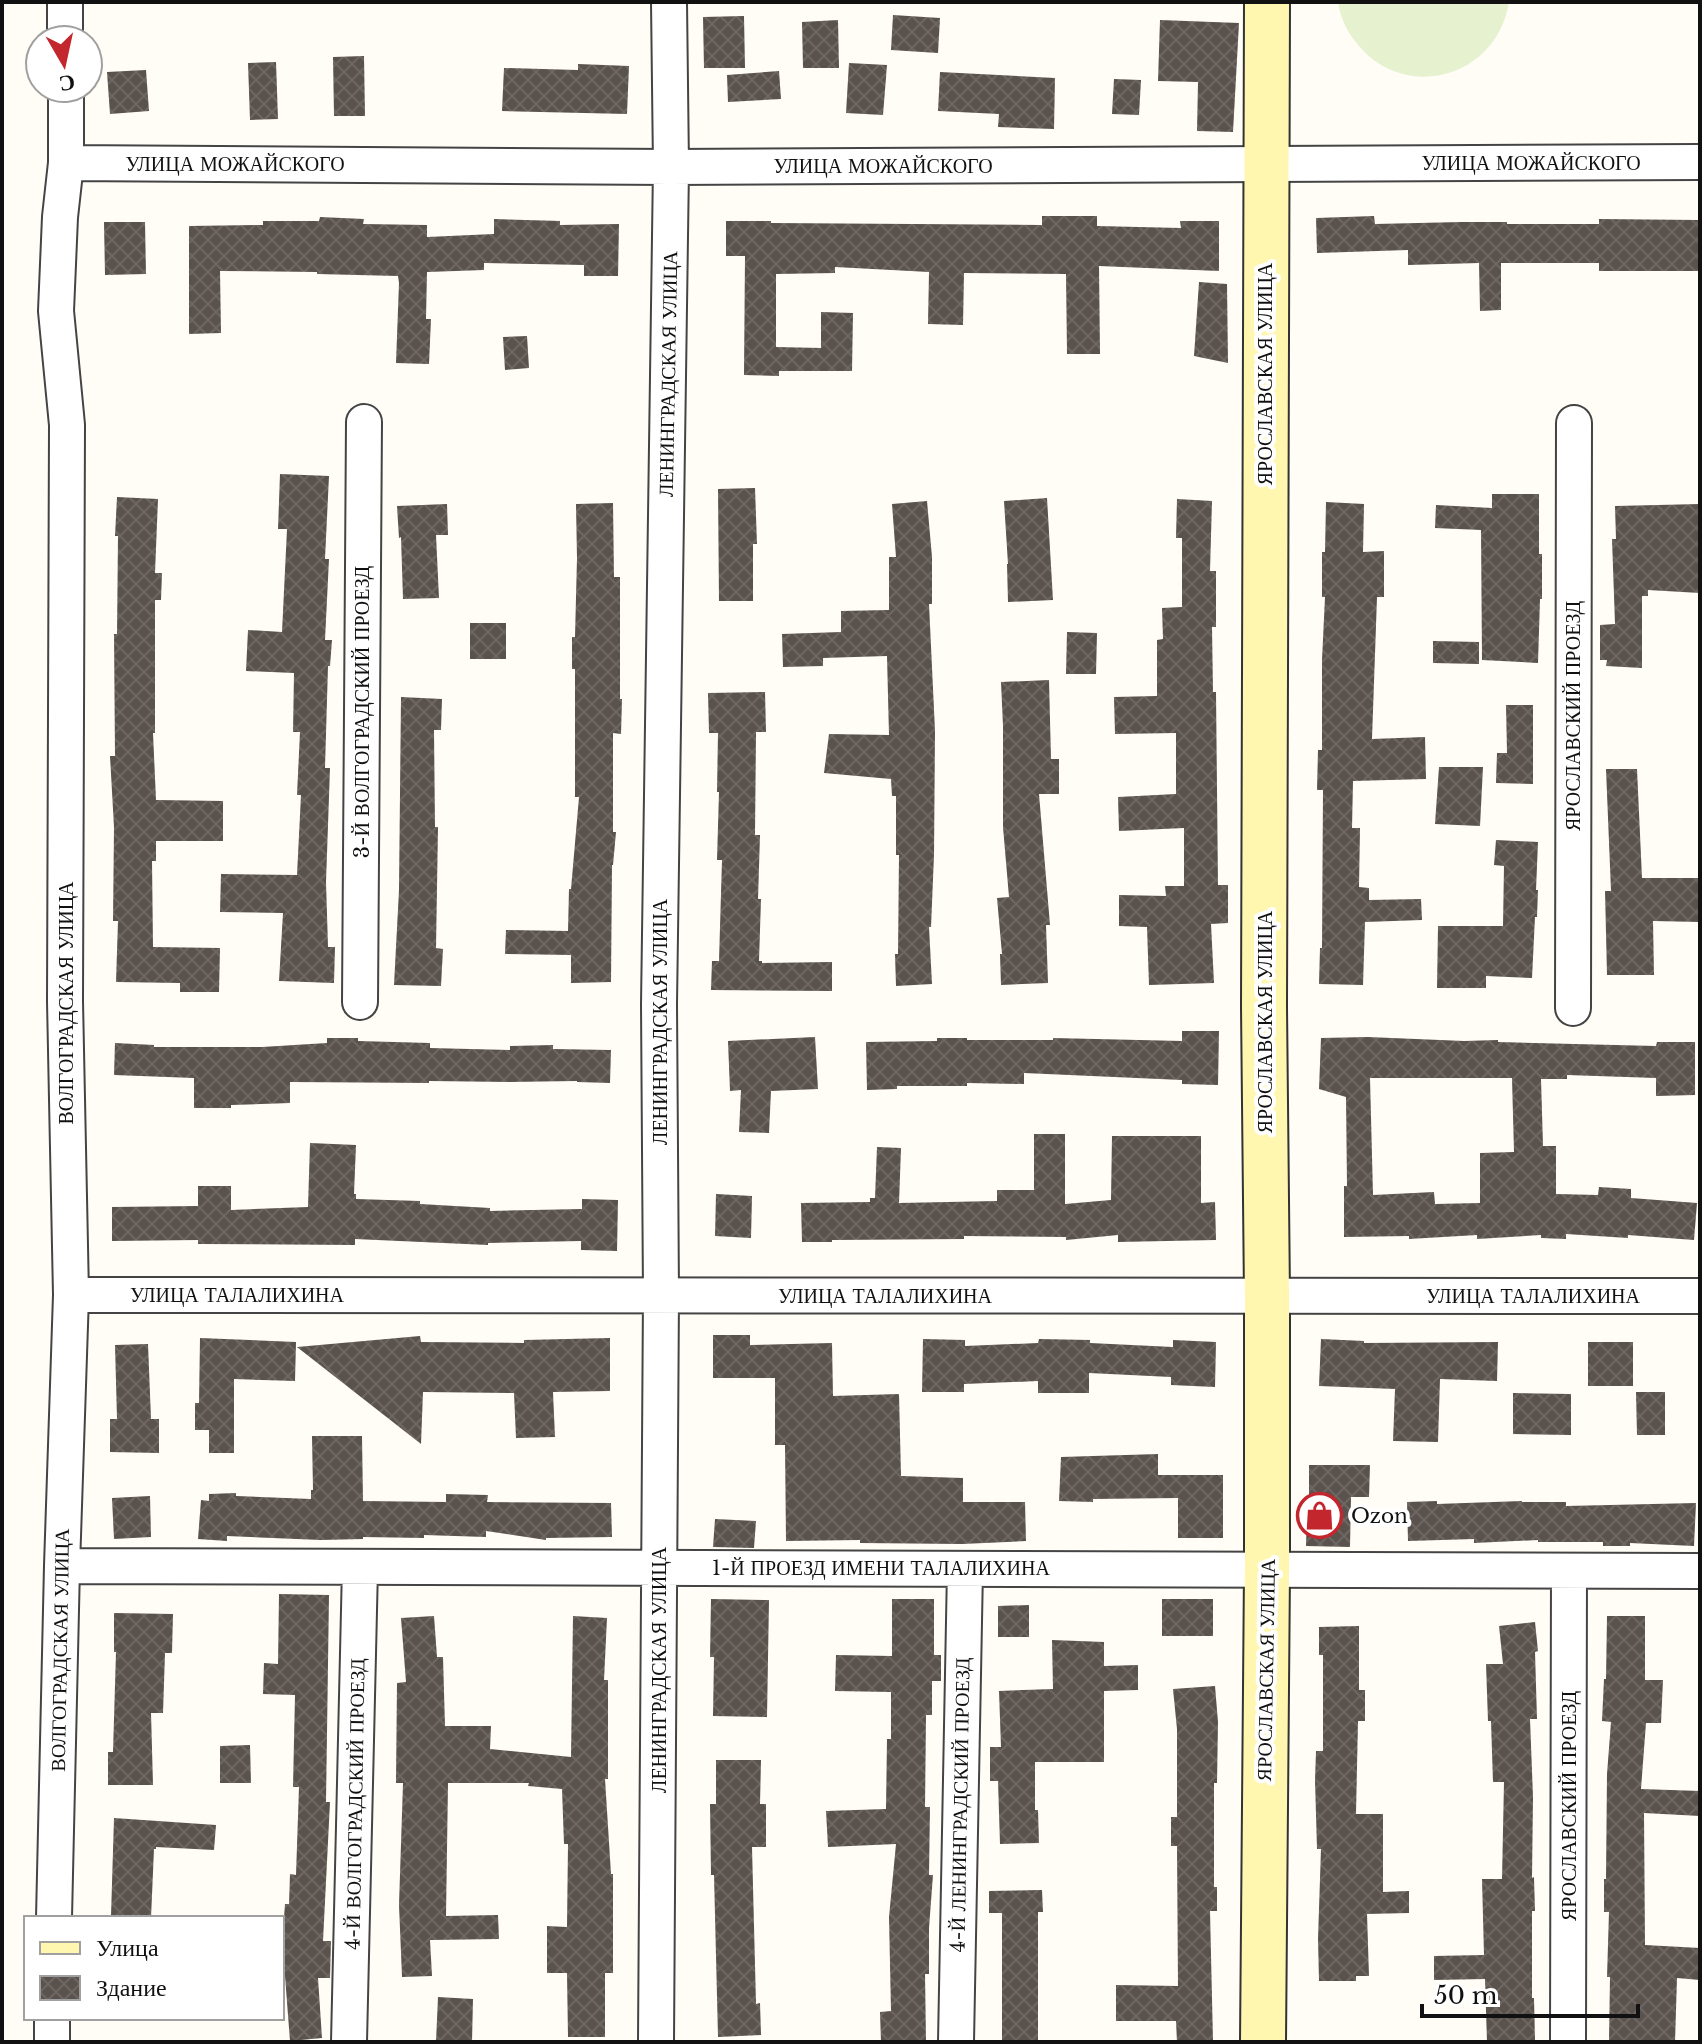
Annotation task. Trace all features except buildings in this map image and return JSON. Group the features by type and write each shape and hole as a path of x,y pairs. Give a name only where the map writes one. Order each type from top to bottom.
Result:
{"street":[{"path":"65,2 65,24"},
{"name":"ЛЕНИНГРАДСКАЯ УЛИЦА","path":"656,2042 661,1295 659,1004 671,167 669,2"},
{"name":"ЯРОСЛАВСКАЯ УЛИЦА","path":"1263,2042 1267,1570 1264,1007 1267,2"},
{"name":"ВОЛГОГРАДСКАЯ УЛИЦА","path":"54,1916 71,1295 65,1001 67,425 56,311 66,163 66,104"},
{"name":"УЛИЦА МОЖАЙСКОГО","path":"66,163 671,167 1700,162"},
{"name":"3-Й ВОЛГОГРАДСКИЙ ПРОЕЗД","path":"360,1002 364,422"},
{"name":"ЯРОСЛАВСКИЙ ПРОЕЗД","path":"1573,1008 1574,423"},
{"name":"УЛИЦА ТАЛАЛИХИНА","path":"71,1295 1700,1296"},
{"name":"1-Й ПРОЕЗД ИМЕНИ ТАЛАЛИХИНА","path":"62,1566 1700,1571"},
{"name":"4-Й ВОЛГОГРАДСКИЙ ПРОЕЗД","path":"349,2042 360,1567"},
{"name":"4-Й ЛЕНИНГРАДСКИЙ ПРОЕЗД","path":"956,2042 965,1569"},
{"name":"ЯРОСЛАВСКИЙ ПРОЕЗД","path":"1568,2042 1569,1571"},
{"path":"52,2020 52,2042"}],"green space":[{"path":"1338,2 1509,2 1501,28 1486,49 1467,65 1445,74 1421,77 1397,72 1375,61 1349,32"}],"place":[{"name":"Ozon","path":"1320,1516"}]}
